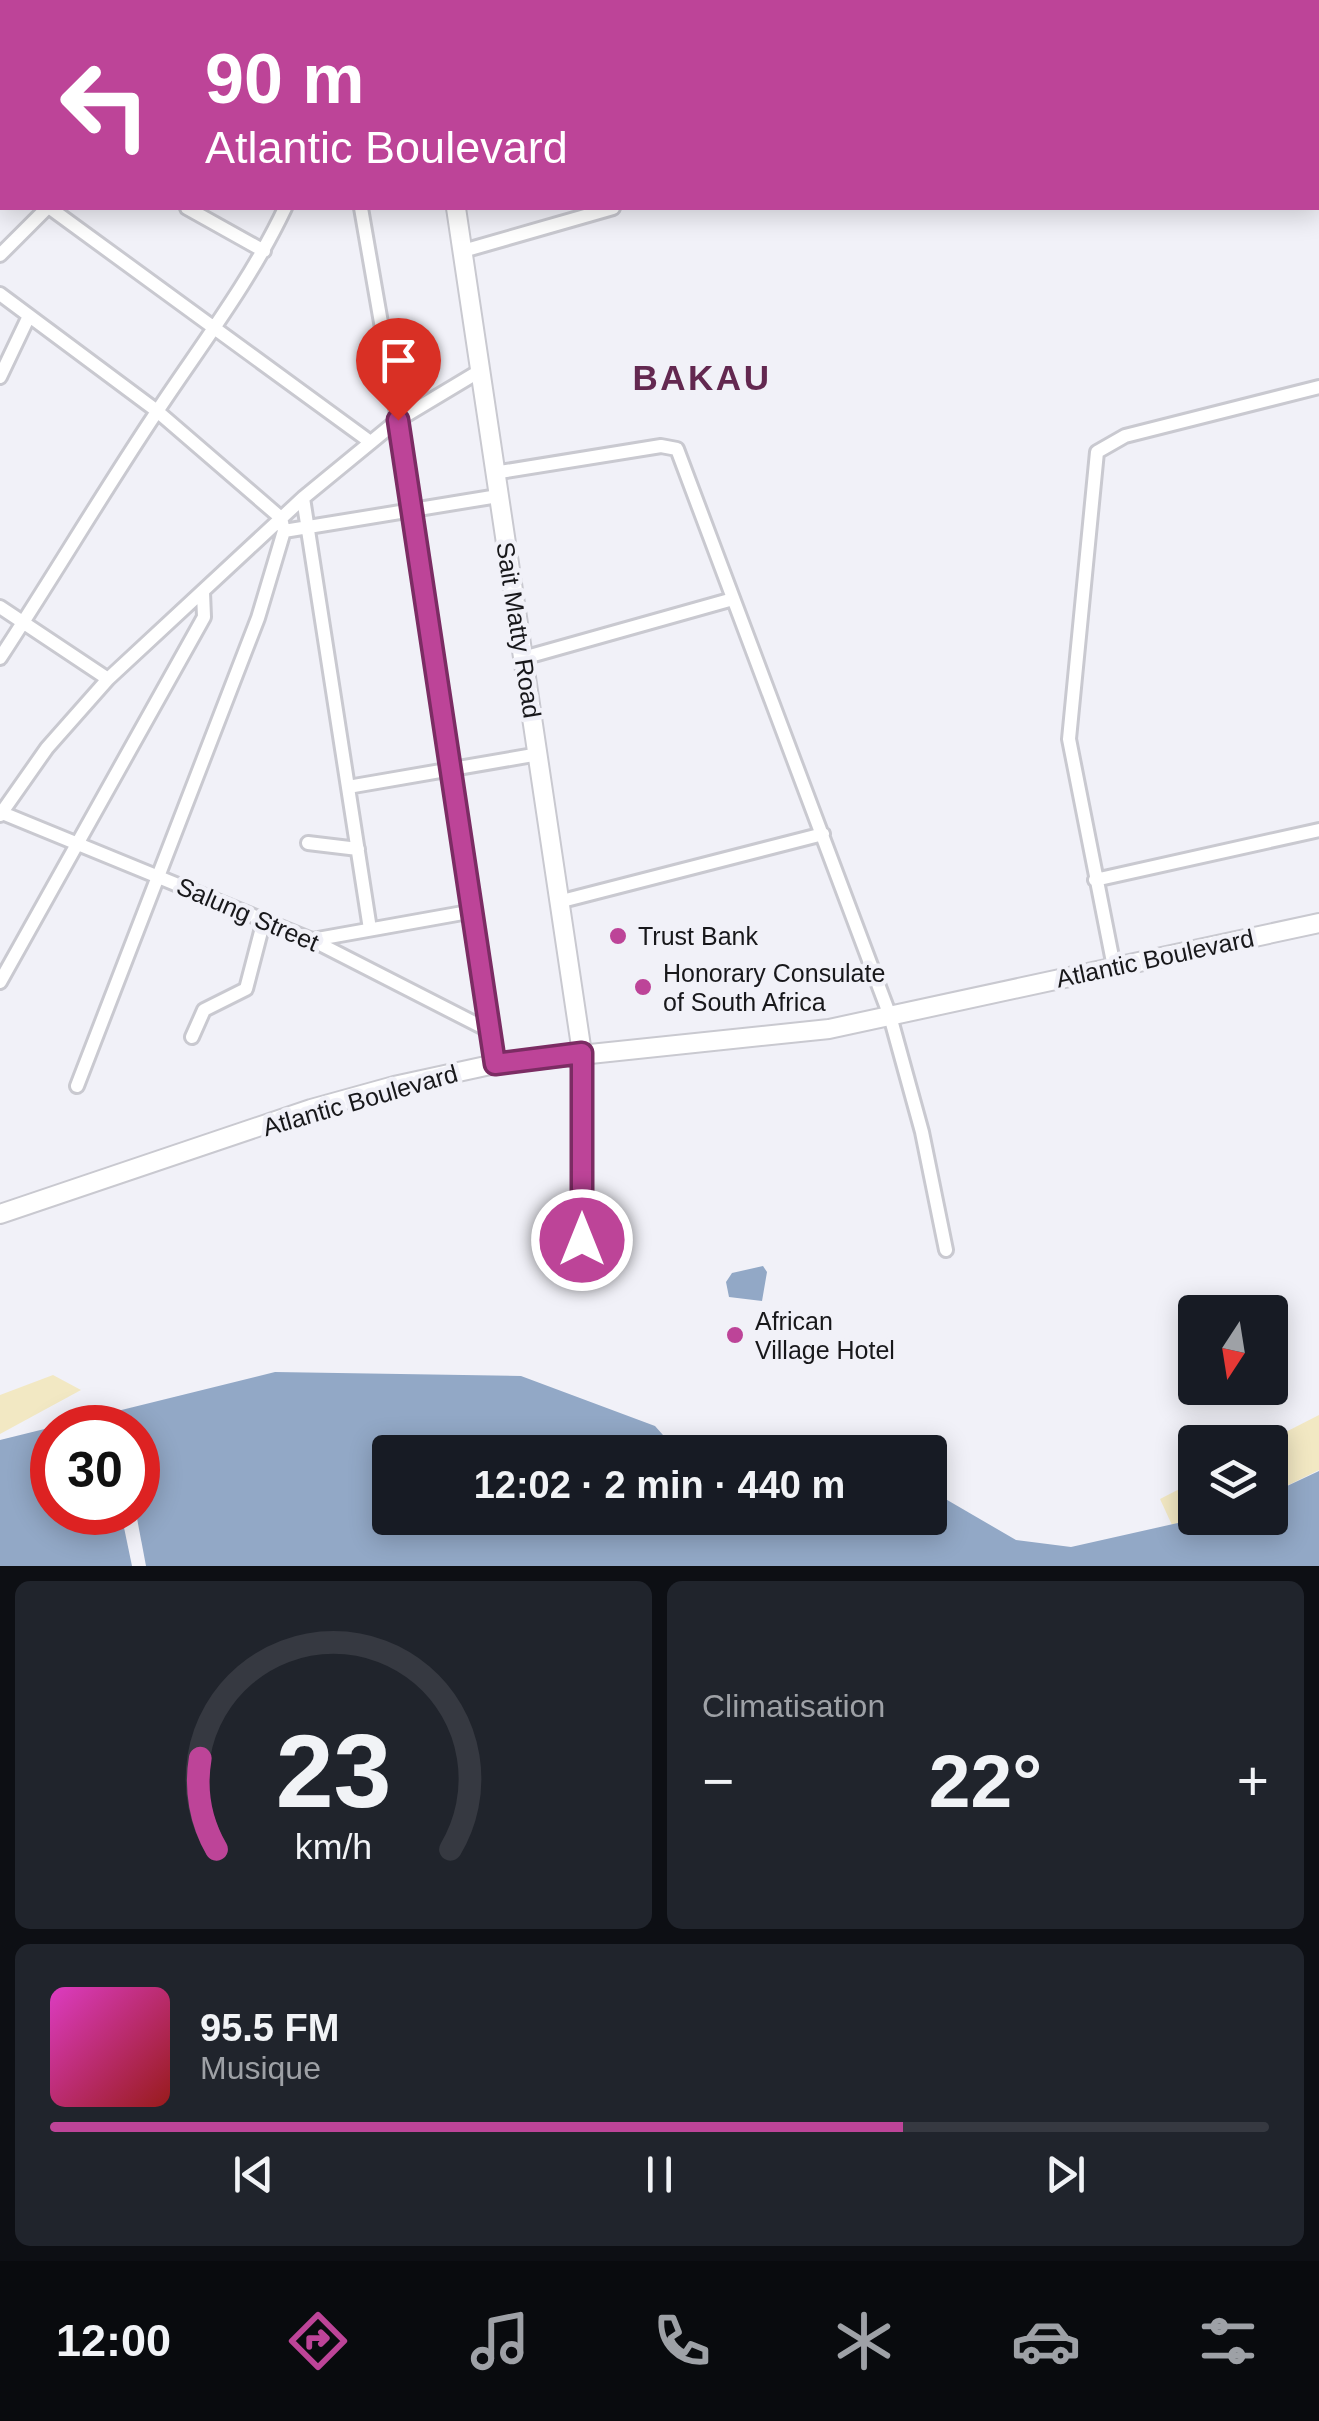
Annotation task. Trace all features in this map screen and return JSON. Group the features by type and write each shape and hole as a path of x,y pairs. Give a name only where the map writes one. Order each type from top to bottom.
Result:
{"street":[{"path":"0,255 47,210"},
{"path":"52,210 369,441"},
{"path":"192,210 264,251"},
{"path":"0,658 157,411 215,330 264,251 284,210"},
{"path":"361,210 398,420 495,1064"},
{"name":"Sait Matty Road","path":"456,210 582,1053"},
{"path":"464,251 606,210"},
{"path":"0,294 157,411 282,524 307,528 498,496"},
{"path":"0,377 29,316"},
{"path":"0,813 47,748 108,679 282,524 303,498 398,420 478,372"},
{"path":"1114,967 1069,739 1097,452 1125,436 1319,387"},
{"path":"494,473 672,446 890,1016 922,1132 946,1250"},
{"path":"303,498 370,929"},
{"path":"77,1086 258,618 282,524"},
{"path":"0,982 204,617 203,592"},
{"path":"523,658 733,598"},
{"path":"0,607 25,620 108,679"},
{"path":"348,787 539,754"},
{"name":"Salung Street","path":"0,813 312,940 490,1031"},
{"path":"1096,880 1319,830"},
{"path":"562,901 823,834"},
{"path":"308,843 358,849"},
{"path":"312,940 474,911"},
{"path":"192,1036 204,1010 246,989 264,920"},
{"name":"Atlantic Boulevard","path":"0,1214 311,1109 495,1064 812,1031 1319,923"},
{"path":"582,1053 582,1240"}],"sand":[{"path":"53,1375 81,1390 53,1405 30,1405 30,1418 0,1434 0,1395"},
{"path":"1319,1415 1319,1470 1288,1485 1288,1431"},
{"path":"1178,1490 1178,1524 1172,1525 1160,1499"}],"water":[{"path":"763,1266 767,1272 762,1301 729,1297 726,1282 732,1273"},
{"path":"275,1372 521,1376 655,1426 663,1435 372,1435 372,1535 947,1535 947,1500 1016,1540 1071,1547 1178,1523 1178,1535 1288,1535 1288,1486 1319,1471 1319,1566 0,1566 0,1440 30,1433 30,1535 160,1535 160,1405 142,1405"}],"pier":[{"path":"126,1535 140,1535 146,1566 132,1566"}],"place":[{"name":"Trust Bank","path":"618,936"},
{"name":"Honorary Consulate of South Africa","path":"643,987"},
{"name":"African Village Hotel","path":"735,1335"}],"district":[{"name":"BAKAU","path":"702,377"}],"route":[{"path":"398,420 495,1064 582,1053 582,1240"}]}
